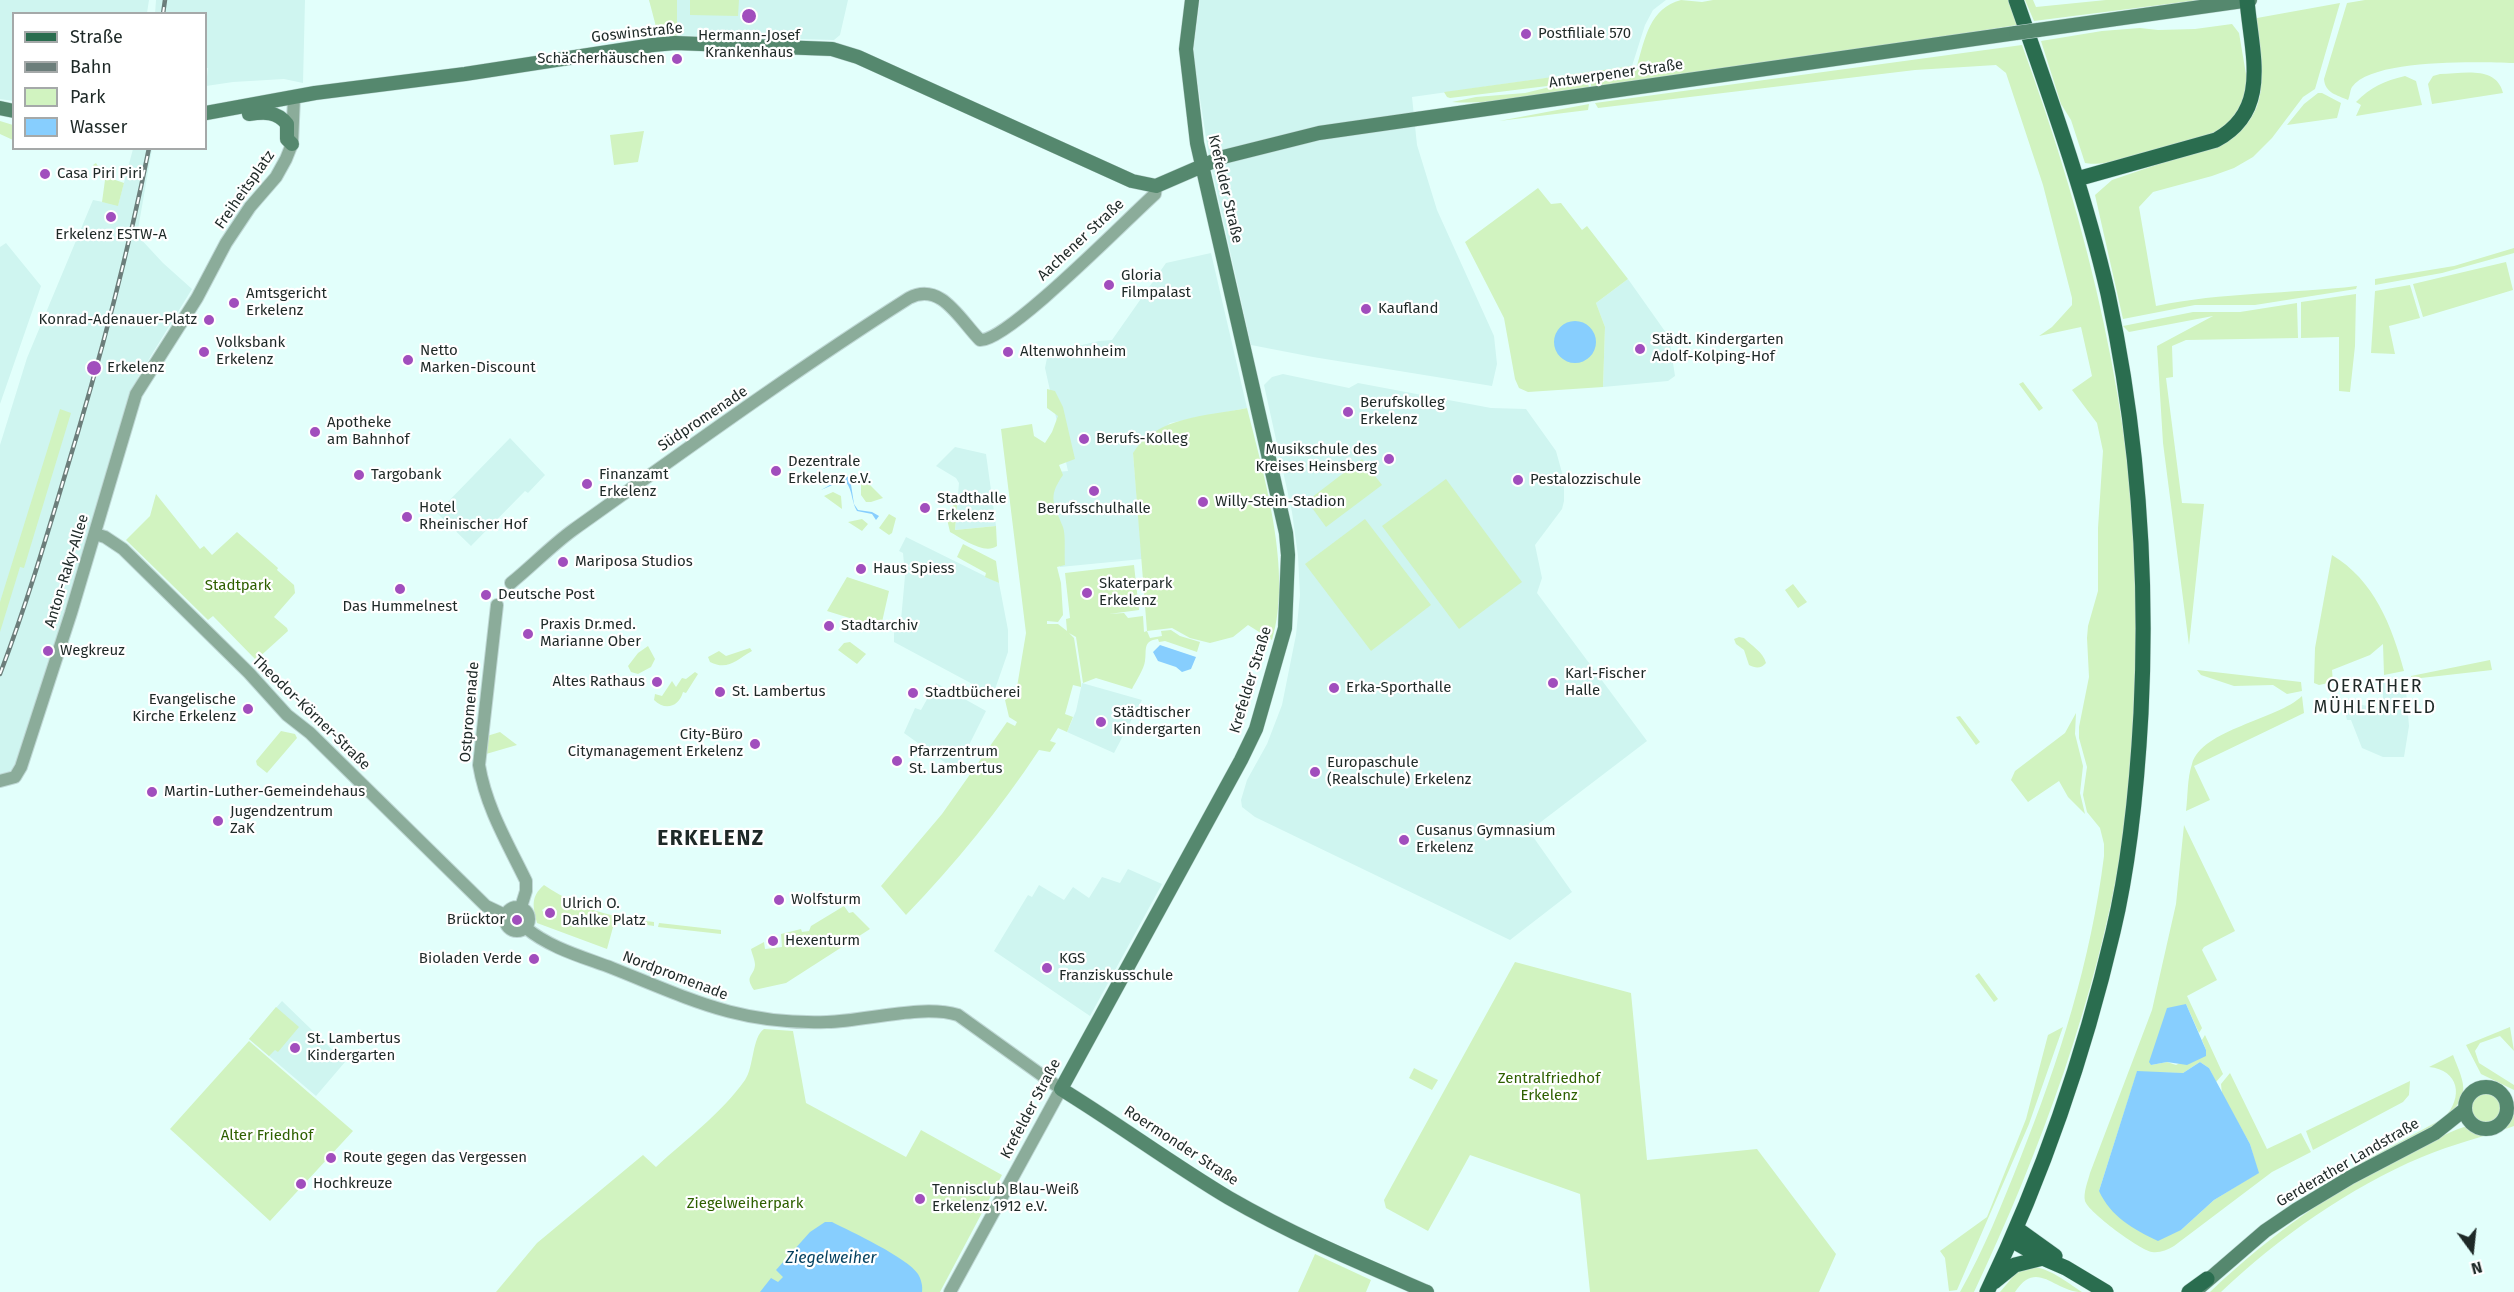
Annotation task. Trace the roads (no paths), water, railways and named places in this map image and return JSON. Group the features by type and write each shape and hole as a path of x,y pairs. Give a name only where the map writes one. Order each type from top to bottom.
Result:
{"main road":[{"name":"Krefelder Straße","path":"1061,1089 1241,760 1256,729 1285,628 1288,555 1286,533 1202,165 1191,101 1186,49 1192,0"},
{"path":"1988,1289 2014,1234 2067,1098 2084,1044 2113,931 2129,845 2138,767 2145,615 2139,491 2125,382 2108,294 2077,180 2016,0"},
{"path":"2077,180 2216,140 2230,133 2241,122 2250,106 2254,88 2248,0"},
{"name":"Antwerpener Straße","path":"1202,165 1319,133 2248,0"},
{"name":"Goswinstraße","path":"207,115 294,97 465,75 653,45 675,43 832,49 858,57 1132,181 1156,186"},
{"path":"207,115 264,112 277,114 286,124 287,139 292,144"},
{"path":"1156,186 1202,165"},
{"path":"2490,1087 2509,1098 2510,1111 2494,1128 2481,1129 2467,1116 2467,1098 2476,1089 2490,1087"},
{"name":"Roermonder Straße","path":"1061,1089 1227,1197 1270,1221 1324,1248 1427,1292"},
{"name":"Gerderather Landstraße","path":"2195,1292 2207,1279 2265,1231 2296,1210 2350,1177 2467,1116"},
{"path":"2014,1234 2043,1258 2066,1268 2104,1292"},
{"path":"2014,1234 2048,1250 2066,1268"},
{"path":"1988,1289 2015,1265 2043,1258"},
{"path":"2189,1292 2207,1279"}],"street":[{"name":"Freiheitsplatz","path":"142,383 197,298 215,261 250,207 276,177 292,144 294,97"},
{"name":"Aachener Straße","path":"922,293 932,293 945,303 980,340 990,338 1028,312 1155,195 1156,186"},
{"name":"Südpromenade","path":"511,583 574,529 589,521 656,469 744,411 838,343 909,298 922,293"},
{"name":"Anton-Raky-Allee","path":"0,781 15,777 21,767 95,534 136,394 142,383"},
{"name":"Theodor-Körner-Straße","path":"95,534 105,537 123,549 249,673 288,715 318,741 486,906 506,915"},
{"name":"Ostpromenade","path":"497,605 479,765 483,790 497,825 527,885 521,907"},
{"path":"521,907 529,917 526,928 519,932 511,930 506,923 506,915 510,909 521,907"},
{"name":"Nordpromenade","path":"526,928 552,945 691,1001 741,1016 780,1021 828,1022 930,1011"},
{"name":"Roermonder Straße","path":"930,1011 944,1011 965,1018 1061,1089"},
{"name":"Krefelder Straße","path":"950,1292 1061,1089"}],"water":[{"path":"1575,321 1590,327 1596,342 1590,357 1575,363 1560,357 1554,342 1560,327"},
{"path":"846,476 850,478 854,504 846,482 821,490"},
{"path":"854,504 858,510 872,512 879,516 876,520 872,514 857,511"},
{"path":"1160,645 1196,657 1191,669 1182,672 1176,667 1158,661 1153,652"},
{"path":"2186,1004 2206,1050 2206,1056 2187,1065 2167,1062 2151,1065 2149,1062 2167,1008"},
{"path":"2200,1062 2209,1068 2250,1144 2259,1173 2214,1200 2181,1230 2158,1241 2140,1232 2116,1215 2099,1191 2137,1071 2183,1073"},
{"name":"Ziegelweiher","path":"825,1222 832,1222 903,1260 918,1274 922,1283 922,1292 760,1292 771,1278 778,1282 783,1277 776,1270 810,1232"}],"railway":[{"path":"163,12 165,0"},
{"path":"0,674 34,575 89,394 111,313 149,150"}],"place":[{"name":"Hermann-Josef Krankenhaus","path":"749,16"},
{"name":"Postfiliale 570","path":"1526,34"},
{"name":"Schächerhäuschen","path":"677,59"},
{"name":"Casa Piri Piri","path":"45,174"},
{"name":"Erkelenz ESTW-A","path":"111,217"},
{"name":"Gloria Filmpalast","path":"1109,285"},
{"name":"Amtsgericht Erkelenz","path":"234,303"},
{"name":"Kaufland","path":"1366,309"},
{"name":"Konrad-Adenauer-Platz","path":"209,320"},
{"name":"Städt. Kindergarten Adolf-Kolping-Hof","path":"1640,349"},
{"name":"Volksbank Erkelenz","path":"204,352"},
{"name":"Altenwohnheim","path":"1008,352"},
{"name":"Netto Marken-Discount","path":"408,360"},
{"name":"Erkelenz","path":"94,368"},
{"name":"Berufskolleg Erkelenz","path":"1348,412"},
{"name":"Apotheke am Bahnhof","path":"315,432"},
{"name":"Berufs-Kolleg","path":"1084,439"},
{"name":"Musikschule des Kreises Heinsberg","path":"1389,459"},
{"name":"Dezentrale Erkelenz e.V.","path":"776,471"},
{"name":"Targobank","path":"359,475"},
{"name":"Pestalozzischule","path":"1518,480"},
{"name":"Finanzamt Erkelenz","path":"587,484"},
{"name":"Berufsschulhalle","path":"1094,491"},
{"name":"Willy-Stein-Stadion","path":"1203,502"},
{"name":"Stadthalle Erkelenz","path":"925,508"},
{"name":"Hotel Rheinischer Hof","path":"407,517"},
{"name":"Mariposa Studios","path":"563,562"},
{"name":"Haus Spiess","path":"861,569"},
{"name":"Das Hummelnest","path":"400,589"},
{"name":"Skaterpark Erkelenz","path":"1087,593"},
{"name":"Deutsche Post","path":"486,595"},
{"name":"Stadtarchiv","path":"829,626"},
{"name":"Praxis Dr.med. Marianne Ober","path":"528,634"},
{"name":"Wegkreuz","path":"48,651"},
{"name":"Altes Rathaus","path":"657,682"},
{"name":"Karl-Fischer Halle","path":"1553,683"},
{"name":"Erka-Sporthalle","path":"1334,688"},
{"name":"St. Lambertus","path":"720,692"},
{"name":"Stadtbücherei","path":"913,693"},
{"name":"Evangelische Kirche Erkelenz","path":"248,709"},
{"name":"Städtischer Kindergarten","path":"1101,722"},
{"name":"City-Büro Citymanagement Erkelenz","path":"755,744"},
{"name":"Pfarrzentrum St. Lambertus","path":"897,761"},
{"name":"Europaschule (Realschule) Erkelenz","path":"1315,772"},
{"name":"Martin-Luther-Gemeindehaus","path":"152,792"},
{"name":"Jugendzentrum ZaK","path":"218,821"},
{"name":"Cusanus Gymnasium Erkelenz","path":"1404,840"},
{"name":"Wolfsturm","path":"779,900"},
{"name":"Ulrich O. Dahlke Platz","path":"550,913"},
{"name":"Brücktor","path":"517,920"},
{"name":"Hexenturm","path":"773,941"},
{"name":"Bioladen Verde","path":"534,959"},
{"name":"KGS Franziskusschule","path":"1047,968"},
{"name":"St. Lambertus Kindergarten","path":"295,1048"},
{"name":"Route gegen das Vergessen","path":"331,1158"},
{"name":"Hochkreuze","path":"301,1184"},
{"name":"Tennisclub Blau-Weiß Erkelenz 1912 e.V.","path":"920,1199"}],"district":[{"name":"OERATHER MÜHLENFELD","path":"2375,697"},
{"name":"ERKELENZ","path":"711,839"}],"park label":[{"name":"Stadtpark","path":"238,586"},
{"name":"Zentralfriedhof Erkelenz","path":"1549,1088"},
{"name":"Alter Friedhof","path":"267,1136"},
{"name":"Ziegelweiherpark","path":"745,1204"}]}
